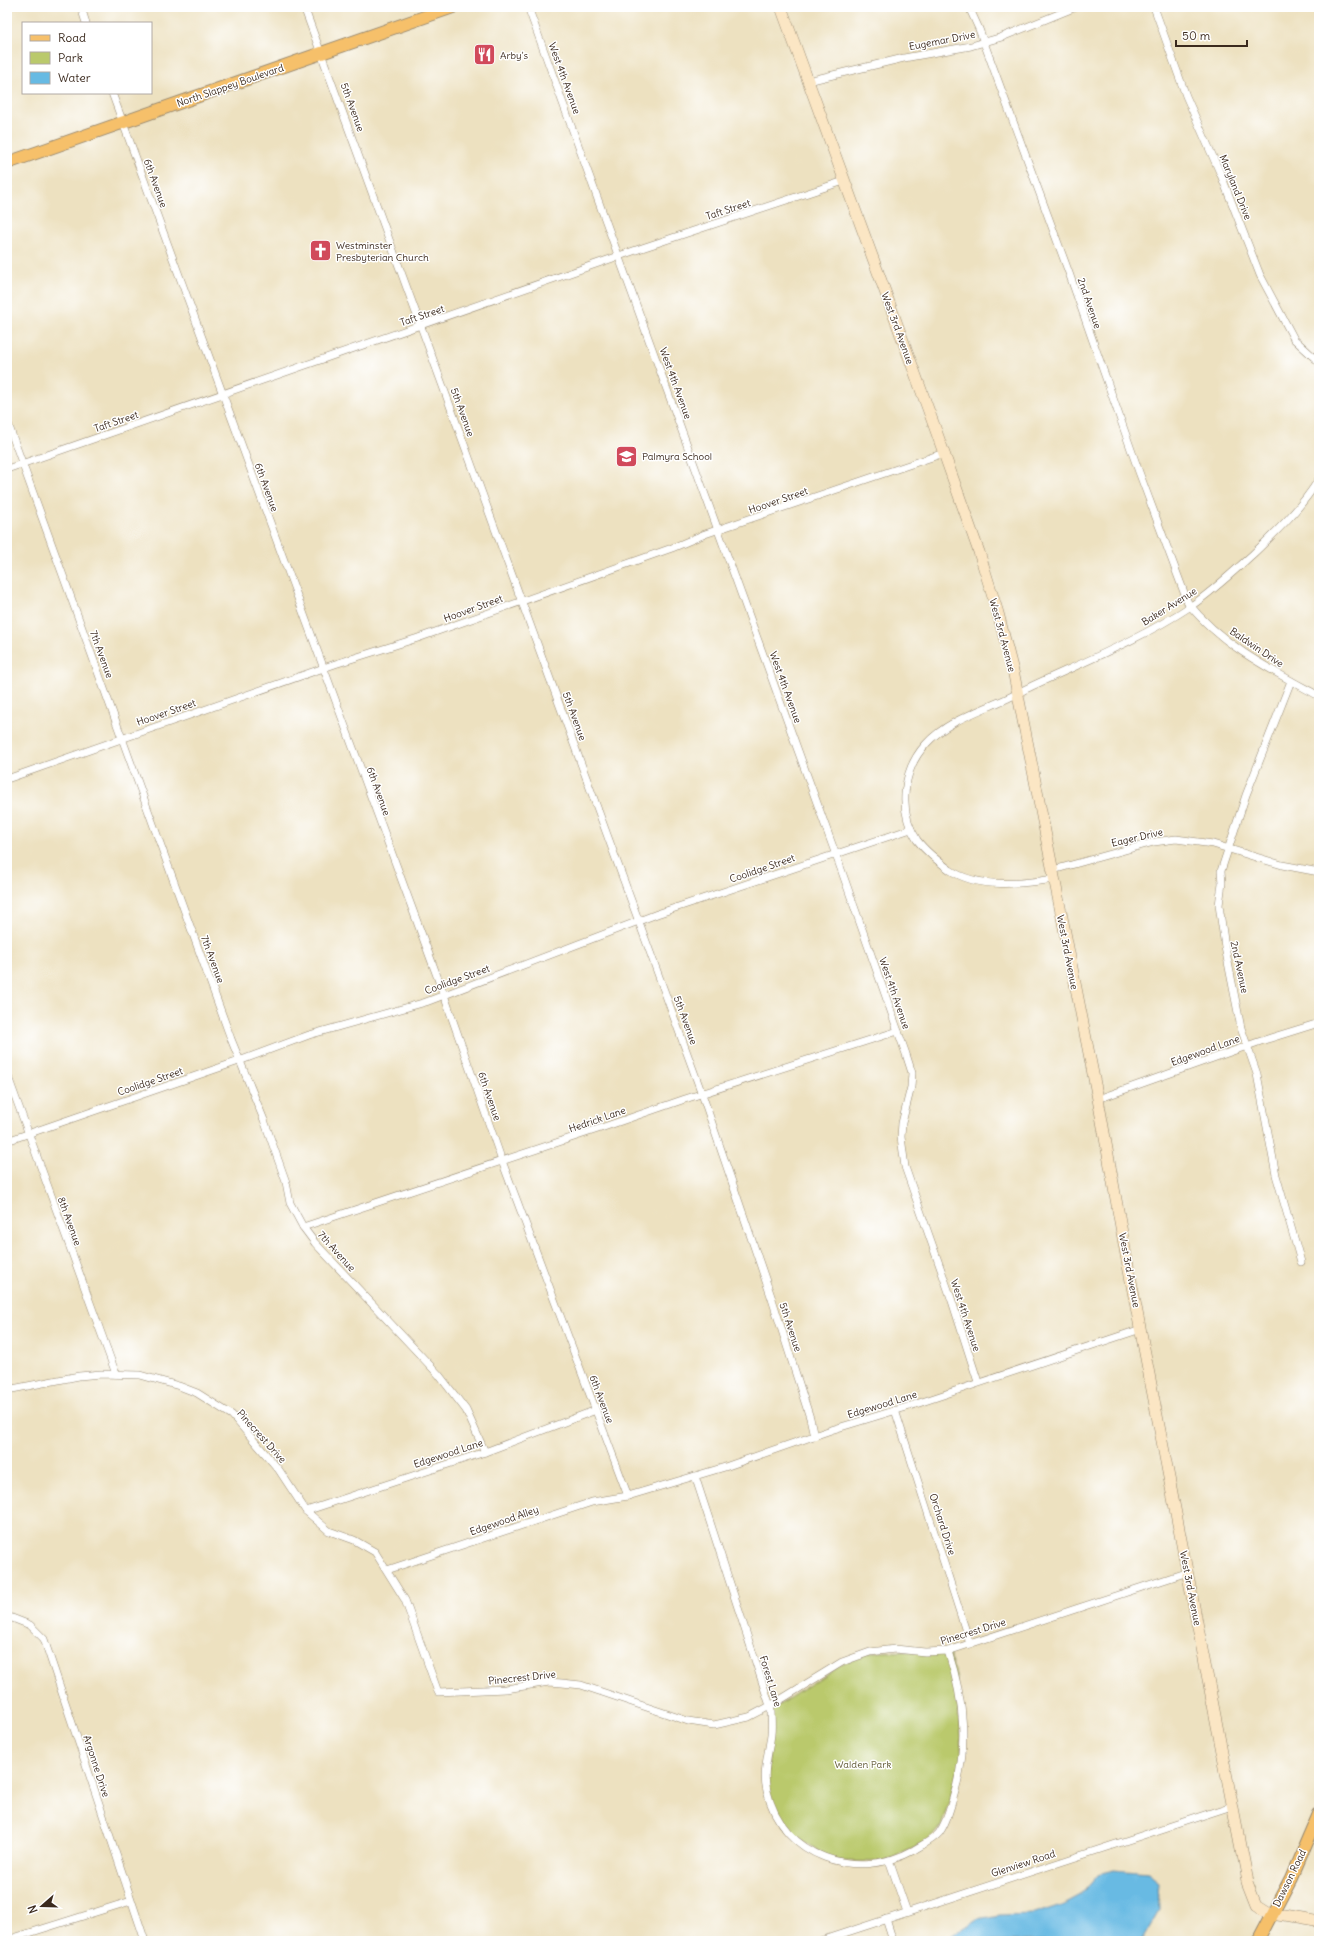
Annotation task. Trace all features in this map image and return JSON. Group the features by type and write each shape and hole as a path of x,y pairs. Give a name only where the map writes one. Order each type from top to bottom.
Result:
{"main road":[{"name":"North Slappey Boulevard","path":"7,162 454,7"},
{"name":"Dawson Road","path":"1258,1941 1291,1878 1319,1813"}],"street":[{"path":"81,7 86,22"},
{"name":"5th Avenue","path":"304,7 702,1094 772,1299 810,1418 814,1436"},
{"name":"West 4th Avenue","path":"528,7 620,256 717,530 836,853 912,1073 911,1088 902,1123 901,1138 905,1167 952,1301 978,1382"},
{"name":"West 3rd Avenue","path":"781,7 944,453 979,552 998,613 1017,693 1054,874 1247,1881 1256,1904 1272,1914"},
{"name":"2nd Avenue","path":"969,7 984,42 1069,273 1141,479 1190,606"},
{"name":"Eugemar Drive","path":"808,81 904,58 984,42 1002,37 1076,7"},
{"name":"Maryland Drive","path":"1154,7 1186,96 1221,175 1260,275 1294,340 1319,362"},
{"name":"6th Avenue","path":"112,94 322,669 444,995 502,1161 628,1496"},
{"name":"Taft Street","path":"7,469 620,256 844,181"},
{"name":"7th Avenue","path":"7,421 239,1061 264,1120 286,1182 290,1203 303,1227 315,1243 439,1374 466,1410 485,1452"},
{"name":"Hoover Street","path":"7,778 322,669 418,638 672,548 717,530 944,453"},
{"name":"Baker Avenue","path":"911,829 906,811 905,789 910,767 916,755 937,733 955,722 1126,644 1190,606 1240,565 1280,528 1298,508 1319,479"},
{"name":"Baldwin Drive","path":"1190,606 1200,618 1228,641 1291,681 1319,696"},
{"name":"2nd Avenue","path":"1291,681 1246,795 1221,871 1222,883 1219,905 1225,947 1241,1028 1257,1074 1276,1175 1301,1262"},
{"name":"Coolidge Street","path":"7,1141 239,1061 309,1035 444,995 639,921 836,853 911,829"},
{"name":"Eager Drive","path":"911,829 929,853 957,875 984,882 1004,884 1035,882 1054,874 1154,842 1176,839 1213,844 1282,865 1319,872"},
{"name":"Edgewood Lane","path":"1098,1099 1247,1046 1319,1023"},
{"name":"Hedrick Lane","path":"303,1227 702,1094 898,1031"},
{"name":"8th Avenue","path":"7,1074 116,1374"},
{"name":"Edgewood Lane","path":"628,1496 725,1467 814,1436 1141,1329"},
{"name":"Pinecrest Drive","path":"7,1390 79,1376 116,1374 140,1375 179,1386 215,1404 232,1415 279,1470 306,1511 330,1531 354,1540 375,1552 405,1600 438,1692 506,1689 549,1682 562,1683 581,1685 688,1721 710,1725 732,1722 749,1717 770,1706 842,1662 870,1652 895,1648 925,1652 948,1651 1188,1572"},
{"name":"Edgewood Lane","path":"306,1511 485,1452 596,1410"},
{"name":"Orchard Drive","path":"895,1410 970,1644"},
{"name":"Forest Lane","path":"695,1476 770,1706 771,1732 766,1766 766,1785 774,1810 789,1834 810,1852 833,1861 866,1864 889,1860"},
{"name":"Edgewood Alley","path":"387,1570 592,1502 628,1496"},
{"name":"Argonne Drive","path":"7,1616 30,1625 44,1639 145,1941"},
{"path":"907,1912 889,1860 906,1854 938,1833 947,1816 960,1775 964,1725 962,1702 948,1651"},
{"name":"Glenview Road","path":"820,1941 1232,1806"},
{"path":"7,1940 131,1901"},
{"path":"1272,1914 1319,1922"},
{"path":"886,1919 893,1941"}],"green space":[{"name":"Walden Park","path":"948,1651 956,1676 962,1759 941,1827 925,1842 881,1862 833,1861 790,1834 767,1792 771,1710 843,1663 870,1652"}],"water":[{"path":"1115,1870 1148,1873 1159,1882 1160,1910 1142,1941 943,1941 977,1919 1000,1915 1034,1914 1064,1904 1079,1896 1098,1874"}],"place":[{"name":"Arby's","path":"484,55"},
{"name":"Westminster Presbyterian Church","path":"321,251"},
{"name":"Palmyra School","path":"627,456"}]}
